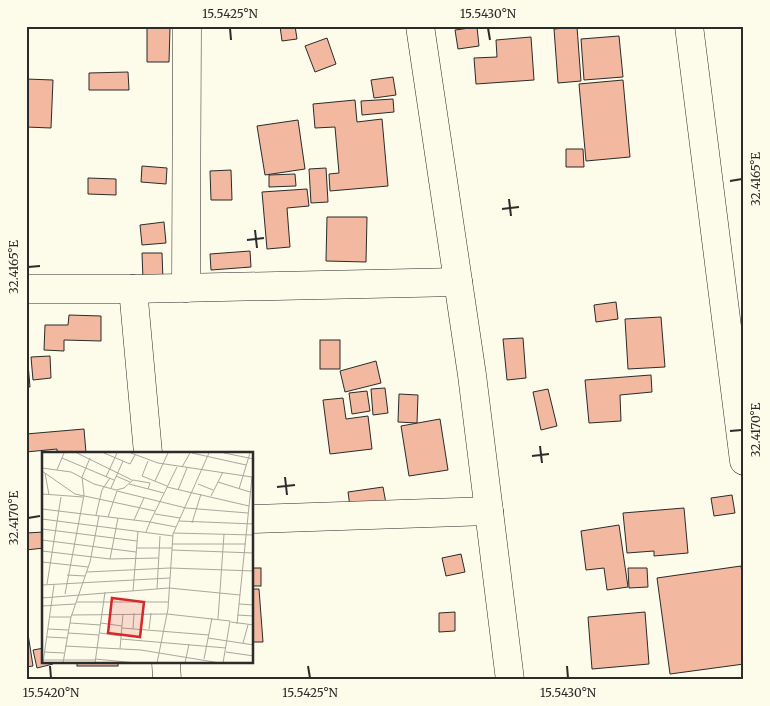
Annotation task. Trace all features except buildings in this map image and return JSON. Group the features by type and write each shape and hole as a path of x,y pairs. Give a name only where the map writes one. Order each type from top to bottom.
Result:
{"street":[{"path":"186,288 187,26"},
{"path":"420,26 458,282 510,680"},
{"path":"689,26 744,461"},
{"path":"26,289 133,289 458,282"},
{"path":"133,289 148,452"},
{"path":"254,519 489,511"},
{"path":"166,664 167,680"}]}
